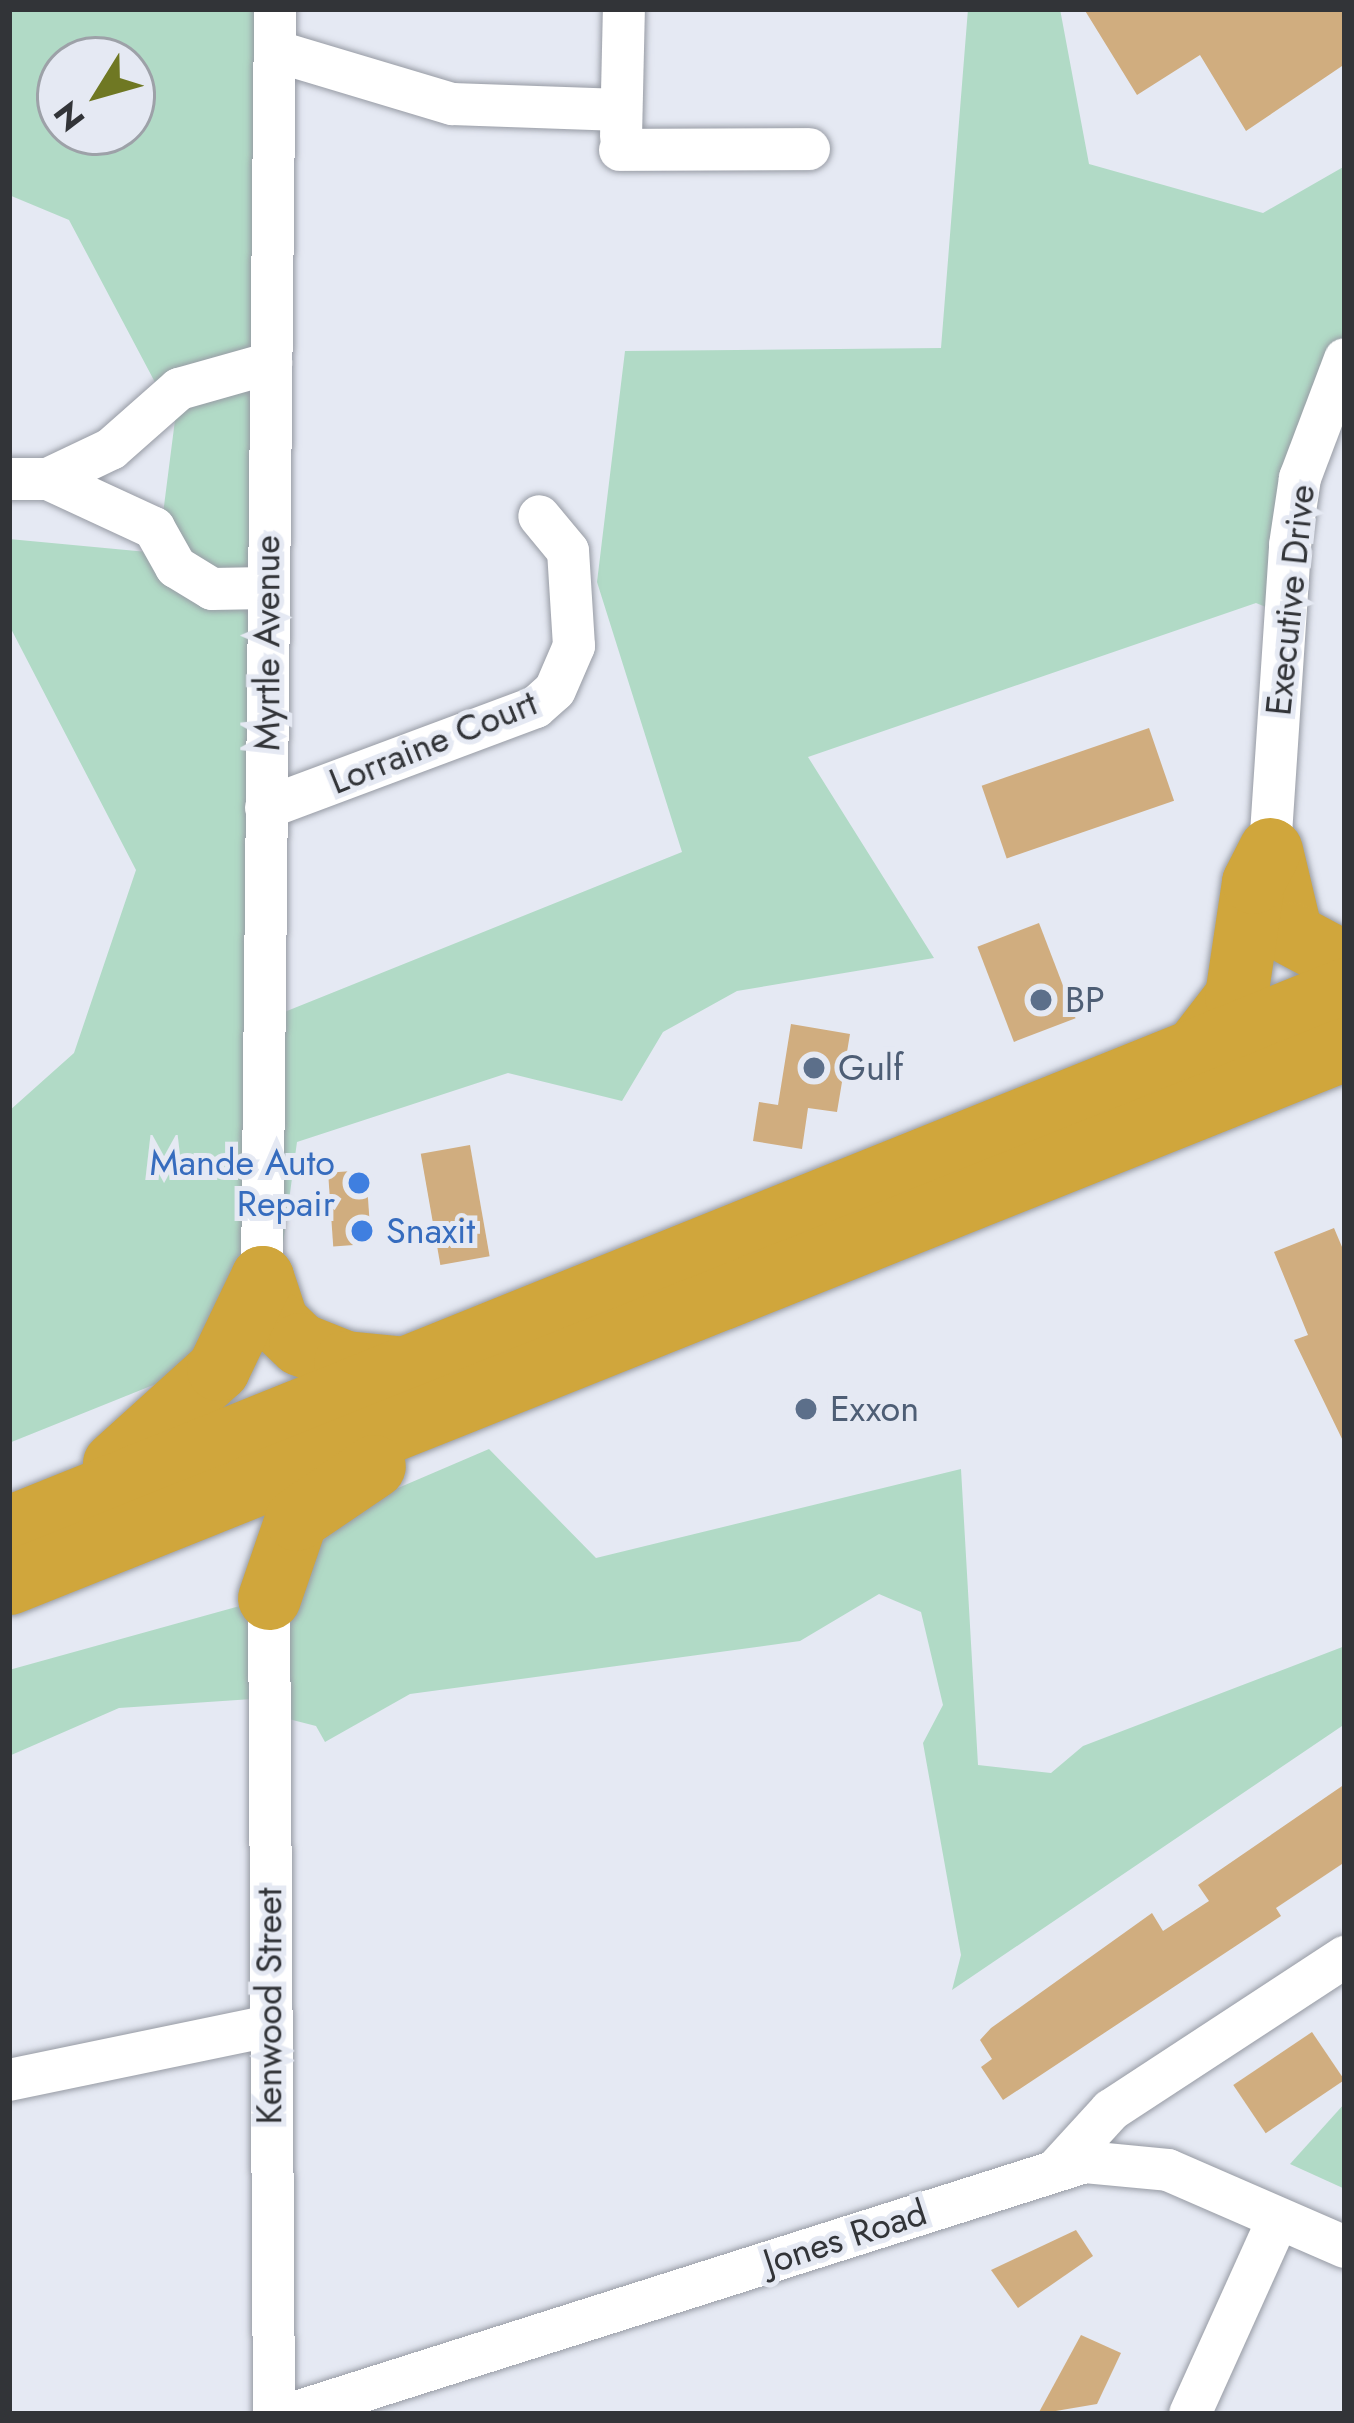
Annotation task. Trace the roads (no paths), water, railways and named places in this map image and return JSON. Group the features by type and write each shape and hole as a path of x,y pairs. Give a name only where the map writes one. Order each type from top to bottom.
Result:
{"highway":[{"path":"1270,849 1291,934 1345,963"},
{"path":"1191,1054 1236,996 1253,882 1270,849"},
{"path":"9,1525 1345,989"},
{"path":"9,1584 1345,1048"},
{"path":"262,1276 278,1322 300,1344 345,1362 406,1368"},
{"path":"9,1525 107,1468 181,1410 236,1342 262,1276"},
{"path":"268,1598 288,1532 309,1507 559,1363"},
{"path":"9,1584 190,1540 234,1549 268,1598"}],"street":[{"path":"621,145 623,9"},
{"path":"275,30 452,104 621,145 809,149"},
{"name":"Myrtle Avenue","path":"262,1276 275,30"},
{"name":"Executive Drive","path":"1270,849 1290,545 1300,478 1345,359"},
{"path":"28,479 111,449 179,389 271,363"},
{"path":"28,479 154,528 176,567 212,589 267,589"},
{"name":"Lorraine Court","path":"266,808 536,707 555,690 574,646 568,551 539,517"},
{"name":"Kenwood Street","path":"268,1598 274,2414"},
{"name":"Jones Road","path":"290,2414 1057,2169 1111,2110 1345,1957"},
{"path":"9,2080 268,2026"},
{"path":"1057,2169 1150,2166 1339,2245"},
{"path":"1190,2414 1278,2219"}],"place":[{"name":"BP","path":"1041,1000"},
{"name":"Gulf","path":"814,1068"},
{"name":"Mande Auto Repair","path":"359,1183"},
{"name":"Snaxit","path":"362,1231"},
{"name":"Exxon","path":"806,1409"}]}
